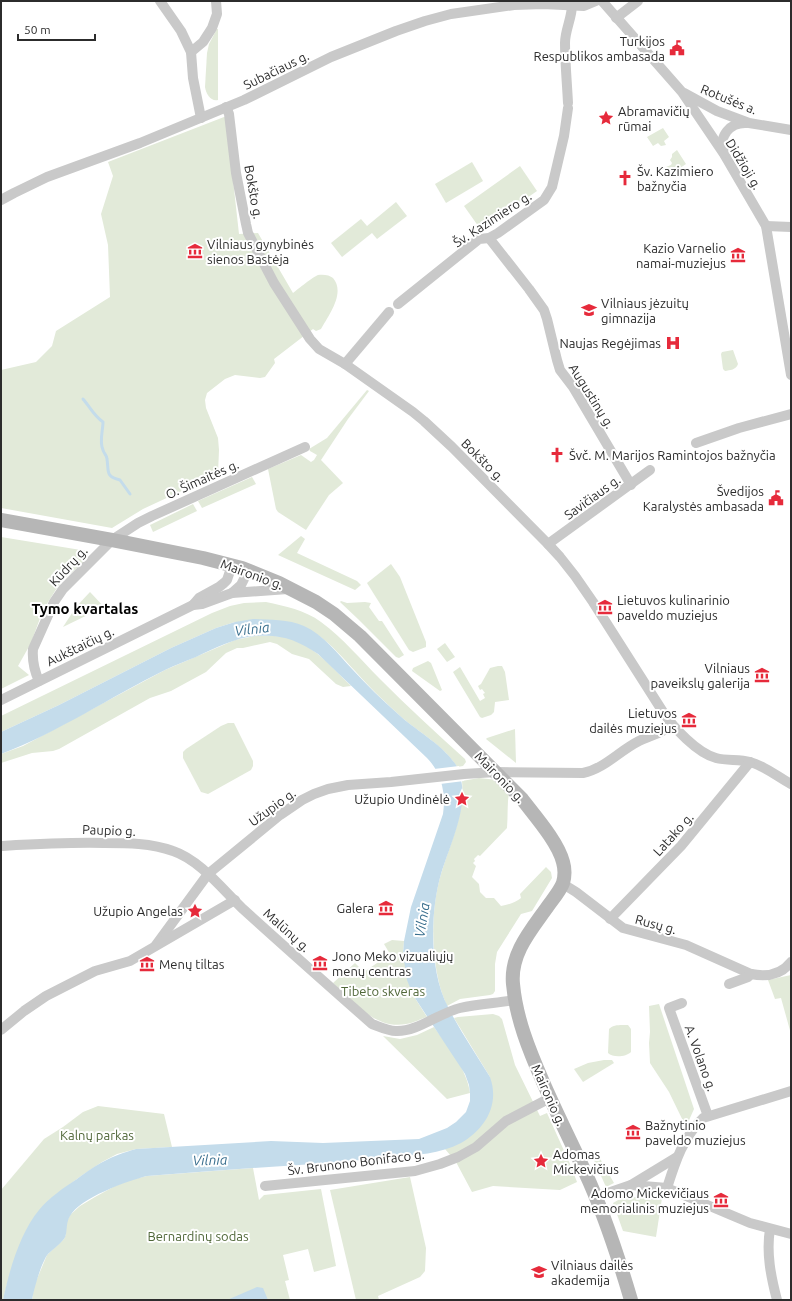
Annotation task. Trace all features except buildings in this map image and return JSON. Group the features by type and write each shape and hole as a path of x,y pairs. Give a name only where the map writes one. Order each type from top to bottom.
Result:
{"main road":[{"name":"Maironio g.","path":"1,520 112,540 232,565 290,589 326,609 350,627 522,799 542,824 558,849 564,864 564,877 563,884 529,933 517,955 514,965 513,981 515,1000 526,1042 596,1197 612,1237 630,1300"}],"street":[{"path":"160,1 181,31 191,52 193,78 201,118"},
{"path":"191,52 204,42 212,28 217,14 216,1"},
{"path":"572,6 584,6 596,1"},
{"name":"Didžioji g.","path":"602,1 682,92 724,154 766,226 791,375"},
{"path":"616,18 638,1"},
{"name":"Subačiaus g.","path":"1,200 14,192 47,177 140,143 244,100 331,57 396,31 431,19 514,5 543,4 572,6"},
{"name":"Šv. Kazimiero g.","path":"398,304 479,239 489,238 498,233 536,207 544,200 552,187 564,136 568,106 565,42 572,6"},
{"name":"Rotušės a.","path":"682,92 717,111 749,123 791,130"},
{"name":"Bokšto g.","path":"226,107 229,114 236,173 246,224 252,240 274,283 310,339 319,349 345,364 424,421 452,447 548,544 575,576 593,602 632,666 672,725 695,746 715,757 750,762 760,766 791,784"},
{"path":"724,154 722,141 728,130 737,123 749,123"},
{"path":"766,226 791,227"},
{"name":"Augustinų g.","path":"489,238 544,310 548,318 556,360 560,370 573,387 631,485"},
{"path":"345,364 389,312"},
{"path":"696,443 727,431 791,414"},
{"name":"O. Šimaitės g.","path":"112,540 138,523 152,516 305,447"},
{"name":"Savičiaus g.","path":"548,544 650,470"},
{"name":"Kūdrų g.","path":"39,681 32,657 33,649 54,602 63,589 76,575 112,540"},
{"name":"Aukštaičių g.","path":"193,605 198,598 219,587 227,580 232,565"},
{"path":"232,593 241,585 248,571"},
{"name":"Aukštaičių g.","path":"1,700 193,605 202,604 232,593 267,589 290,589"},
{"path":"496,772 572,774 590,772 602,766 632,745 661,733 672,725"},
{"name":"Latako g.","path":"610,919 681,846 750,762"},
{"name":"Užupio g.","path":"156,945 208,874 280,815 302,800 328,789 348,785 496,772"},
{"name":"Paupio g.","path":"1,846 68,842 129,843 146,845 174,851 188,858 208,874"},
{"path":"208,874 235,900"},
{"name":"Rusų g.","path":"563,884 622,928 686,946 751,974"},
{"name":"Užupio g.","path":"1,1030 24,1011 46,996 95,971 130,960 235,900"},
{"name":"Malūnų g.","path":"235,900 372,1024 386,1029 396,1031 414,1027 454,1010 515,1000"},
{"path":"729,984 748,977 751,974 760,976 770,975 782,971 791,962"},
{"name":"A. Volano g.","path":"682,1003 669,1008 708,1116"},
{"path":"667,1188 677,1157 695,1126 703,1118 791,1092"},
{"name":"Šv. Brunono Bonifaco g.","path":"265,1186 414,1171 440,1164 458,1157 476,1146 506,1121 550,1098"},
{"path":"596,1197 631,1185 677,1157"},
{"path":"631,1185 667,1188 750,1223 791,1234"},
{"path":"770,1229 768,1251 771,1273 778,1300"}],"green space":[{"path":"217,29 218,100 213,100 209,97 205,87 207,53 209,44"},
{"path":"226,117 239,234 258,233 293,293 318,275 326,275 333,278 337,284 338,290 337,297 328,318 321,329 316,331 313,329 274,359 275,363 265,377 260,378 235,375 225,379 207,393 205,400 206,408 218,438 218,474 143,509 112,528 1,508 1,370 36,362 52,346 56,331 110,297 108,245 101,214 113,176 108,162"},
{"path":"663,128 669,137 664,141 666,145 661,146 658,143 653,146 647,137"},
{"path":"677,150 686,164 671,174 666,167 671,165 672,163 670,160 672,154"},
{"path":"472,162 483,181 446,203 435,184"},
{"path":"520,166 537,191 481,230 464,206"},
{"path":"396,202 407,216 377,239 372,233 342,257 331,243 361,219 367,226"},
{"path":"733,350 738,364 734,369 725,371 723,369 721,354 722,352"},
{"path":"367,390 369,391 348,419 321,460 343,483 329,495 306,530 278,512 276,509 268,469 301,455 311,462 314,460 317,455 309,449 327,438"},
{"path":"252,477 256,484 202,508 198,501"},
{"path":"193,504 197,511 153,532 150,525"},
{"path":"301,536 305,539 297,553 357,581 361,585 355,590 278,555"},
{"path":"1,537 87,551 88,558 62,581 43,610 31,643 18,666 29,675 1,689"},
{"path":"391,564 400,577 426,642 426,647 413,652 409,650 367,583"},
{"path":"90,592 104,607 63,627 76,607"},
{"path":"266,602 302,611 329,628 401,700 465,759 466,762 463,766 457,767 445,752 398,714 370,688 333,647 318,635 235,622 216,628 171,648 59,705 1,732 1,716 212,613 230,606 244,603"},
{"path":"340,602 347,603 371,603 369,607 379,621 382,621 404,655 399,658 396,657"},
{"path":"255,636 283,637 301,643 324,659 351,686 343,687 336,684 309,659 292,654 277,644 270,642 237,648 226,653 206,672 171,691 150,698 59,749 32,753 1,763 1,754 23,746 165,670 235,640"},
{"path":"445,643 455,657 447,662 437,649"},
{"path":"428,661 431,663 442,690 440,691 412,671 413,668"},
{"path":"502,666 505,672 509,700 495,702 494,712 491,715 482,718 453,672 460,667 480,701 485,698 483,694 485,693 482,689 480,690 478,686 481,684 490,668"},
{"path":"228,723 234,723 253,761 253,766 251,770 208,794 201,792 183,758 183,752 221,726"},
{"path":"515,729 516,763 486,739"},
{"path":"479,778 498,780 509,792 507,828 480,856 478,855 474,859 475,861 473,863 476,866 472,877 479,884 480,892 486,898 494,898 501,906 504,906 521,898 520,894 546,867 551,872 552,878 532,911 521,914 497,952 495,964 495,991 493,994 460,999 447,1006 436,970 433,943 435,901 441,874 459,817 462,781"},
{"name":"Tibeto skveras","path":"392,940 404,941 403,954 413,995 427,1017 409,1023 395,1025 384,1023 365,1012 333,983 355,963 364,972 390,954 384,944"},
{"path":"791,975 791,1034 781,998 775,999 768,980"},
{"path":"659,1004 694,1109 686,1127 669,1092 650,1063 649,1006"},
{"path":"493,1014 502,1019 515,1065 540,1116 547,1113 577,1182 560,1190 493,1186 472,1192 456,1162 445,1149 461,1142 490,1077 454,1018"},
{"path":"628,1025 631,1029 631,1052 620,1056 610,1055 608,1053 609,1029 615,1026"},
{"path":"434,1027 451,1050 461,1067 470,1093 447,1099 383,1036 400,1039 417,1035"},
{"path":"612,1060 614,1063 583,1082 574,1069 588,1063"},
{"name":"Kalnų parkas","path":"98,1106 164,1114 172,1147 136,1149 117,1154 81,1176 49,1200 7,1284 3,1300 1,1300 1,1190 44,1139 83,1112"},
{"path":"598,1155 614,1183 606,1187 593,1158"},
{"name":"Bernardinų sodas","path":"253,1168 259,1200 264,1195 321,1189 336,1266 314,1272 308,1249 283,1255 289,1280 285,1281 290,1300 32,1300 34,1286 47,1255 64,1239 66,1234 66,1223 70,1215 80,1206 95,1197 115,1186 130,1180 147,1176"},
{"path":"410,1177 426,1248 425,1271 420,1277 378,1296 379,1300 356,1300 330,1190"},
{"path":"635,1197 662,1198 656,1237 623,1231 613,1203 620,1199"}],"water":[{"name":"Vilnia","path":"253,619 292,622 304,626 318,634 404,720 435,743 455,763 461,778 462,803 457,828 437,889 433,923 433,941 437,976 442,993 463,1034 490,1077 493,1087 492,1106 483,1123 470,1137 453,1147 436,1152 410,1156 329,1163 147,1176 116,1186 93,1197 75,1209 70,1216 64,1239 45,1258 36,1283 32,1300 3,1300 8,1277 16,1253 26,1230 39,1210 56,1193 98,1165 119,1155 136,1149 271,1141 323,1143 419,1139 447,1128 456,1122 466,1112 470,1101 470,1093 465,1074 413,995 407,980 403,954 411,907 443,814 444,799 442,784 436,770 427,758 318,654 303,645 282,637 256,636 232,641 165,670 64,725 1,754 1,732 59,705 171,648 216,628 235,622"},
{"path":"257,1287 263,1288 268,1300 227,1300"}],"pier":[{"path":"459,766 464,781 440,784 434,769"}],"waterway":[{"path":"83,399 103,422 101,443 107,458 109,473 112,477 120,480 130,494"}],"place":[{"name":"Turkijos Respublikos ambasada","path":"677,48"},
{"name":"Abramavičių rūmai","path":"606,118"},
{"name":"Šv. Kazimiero bažnyčia","path":"625,178"},
{"name":"Vilniaus gynybinės sienos Bastėja","path":"195,251"},
{"name":"Kazio Varnelio namai-muziejus","path":"738,255"},
{"name":"Vilniaus jėzuitų gimnazija","path":"589,310"},
{"name":"Naujas Regėjimas","path":"673,343"},
{"name":"Švč. M. Marijos Ramintojos bažnyčia","path":"557,455"},
{"name":"Švedijos Karalystės ambasada","path":"776,498"},
{"name":"Lietuvos kulinarinio paveldo muziejus","path":"605,607"},
{"name":"Vilniaus paveikslų galerija","path":"762,675"},
{"name":"Lietuvos dailės muziejus","path":"689,720"},
{"name":"Užupio Undinėlė","path":"462,799"},
{"name":"Galera","path":"386,908"},
{"name":"Užupio Angelas","path":"195,911"},
{"name":"Jono Meko vizualiųjų menų centras","path":"320,963"},
{"name":"Menų tiltas","path":"147,964"},
{"name":"Bažnytinio paveldo muziejus","path":"633,1132"},
{"name":"Adomas Mickevičius","path":"541,1161"},
{"name":"Adomo Mickevičiaus memorialinis muziejus","path":"721,1200"},
{"name":"Vilniaus dailės akademija","path":"539,1272"}],"district":[{"name":"Tymo kvartalas","path":"85,608"}]}
